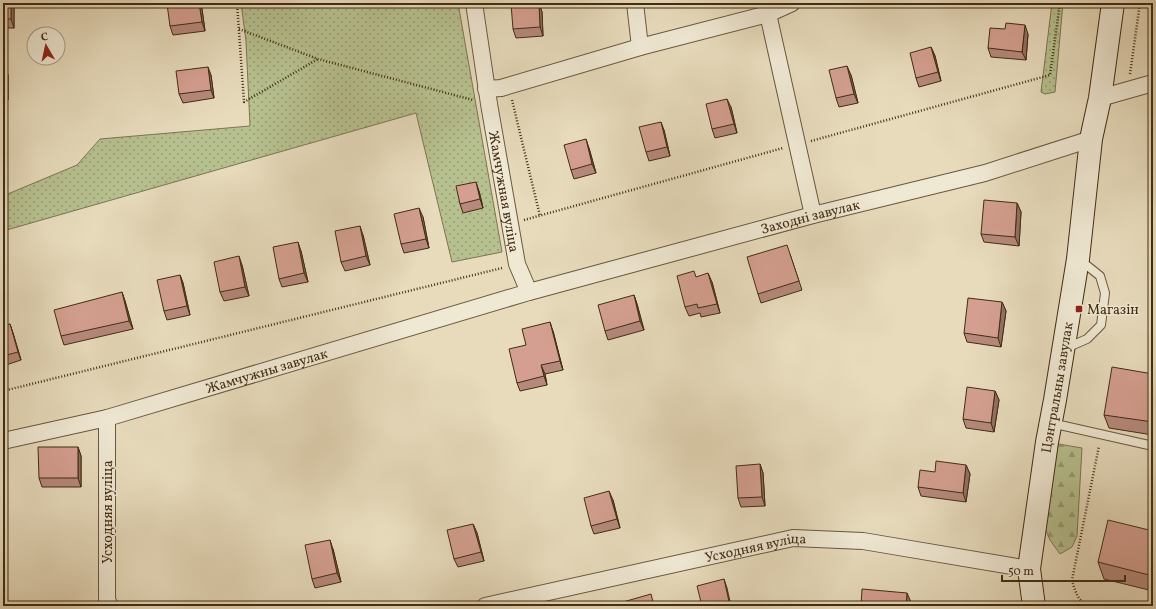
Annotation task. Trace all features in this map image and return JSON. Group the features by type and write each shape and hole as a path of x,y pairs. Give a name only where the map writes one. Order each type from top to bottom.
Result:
{"street":[{"name":"Жамчужная вуліца","path":"474,3 488,97 517,264 529,292"},
{"path":"635,3 640,47"},
{"path":"488,97 508,86 767,8 792,3"},
{"name":"Цэнтральны завулак","path":"1034,606 1029,569 1078,259 1092,139 1100,98 1113,3"},
{"path":"767,8 812,215"},
{"path":"1100,98 1153,83"},
{"name":"Заходні завулак","path":"529,292 812,215 985,172 1092,139"},
{"name":"Жамчужны завулак","path":"3,441 107,418 529,292"},
{"name":"Усходняя вуліца","path":"107,418 107,600 110,606"},
{"name":"Усходняя вуліца","path":"485,606 792,538 863,541 1029,569"}],"lane":[{"path":"1064,349 1087,339 1101,326 1105,293 1100,276 1078,259"},
{"path":"1051,423 1153,446"}],"path":[{"path":"237,3 244,102 318,59"},
{"path":"510,224 1050,75 1060,3"},
{"path":"239,29 318,59 488,97"},
{"path":"508,86 540,216"},
{"path":"3,391 517,264"},
{"path":"1091,606 1087,605 1077,596 1072,580 1095,469 1100,435"}],"green space":[{"path":"241,3 458,3 502,252 452,262 416,113 3,231 3,196 77,165 100,139 250,126 246,41"},
{"path":"1052,3 1063,3 1055,92 1045,94 1041,92"},
{"path":"1047,442 1082,448 1077,536 1072,547 1060,554 1050,540 1037,510"}],"building":[{"path":"3,3 11,3 11,19 3,19"},
{"path":"199,3 202,22 170,26 167,4"},
{"path":"539,3 540,27 513,29 511,4"},
{"path":"1006,23 1025,25 1022,52 988,48 990,28 1005,29"},
{"path":"931,47 938,72 916,78 910,53"},
{"path":"3,66 5,66 4,91 3,91"},
{"path":"847,66 854,94 836,98 829,70"},
{"path":"208,67 211,90 179,94 176,71"},
{"path":"727,99 734,124 712,129 706,104"},
{"path":"661,122 667,147 646,152 639,127"},
{"path":"586,139 592,164 571,170 564,145"},
{"path":"476,182 480,199 460,204 456,186"},
{"path":"984,200 1017,203 1015,237 981,234"},
{"path":"419,208 426,239 401,244 394,214"},
{"path":"360,226 366,256 341,262 335,231"},
{"path":"298,242 304,273 279,279 273,247"},
{"path":"787,245 799,281 758,294 747,257"},
{"path":"239,256 245,287 220,292 214,262"},
{"path":"694,271 696,277 708,273 717,304 698,308 697,304 685,307 677,276"},
{"path":"180,275 187,306 164,311 157,280"},
{"path":"122,292 129,321 61,336 54,310"},
{"path":"634,295 640,321 605,331 598,305"},
{"path":"968,298 1002,302 998,338 964,333"},
{"path":"550,322 560,361 541,365 544,376 517,383 509,349 526,345 522,329"},
{"path":"10,324 18,352 3,356 3,326"},
{"path":"1112,367 1153,374 1153,422 1104,415"},
{"path":"967,387 995,391 991,423 963,419"},
{"path":"38,447 78,447 78,478 39,478"},
{"path":"936,461 966,465 963,493 918,487 920,470 935,472"},
{"path":"760,464 762,497 738,498 736,466"},
{"path":"609,491 617,519 591,526 584,498"},
{"path":"1108,520 1153,531 1153,576 1098,562"},
{"path":"473,524 481,552 454,559 447,530"},
{"path":"330,540 337,573 312,579 305,545"},
{"path":"724,579 730,606 702,606 697,586"},
{"path":"862,589 907,593 906,606 861,606"},
{"path":"651,594 654,606 624,606 623,602"}],"place":[{"name":"Магазін","path":"1079,309"}]}
